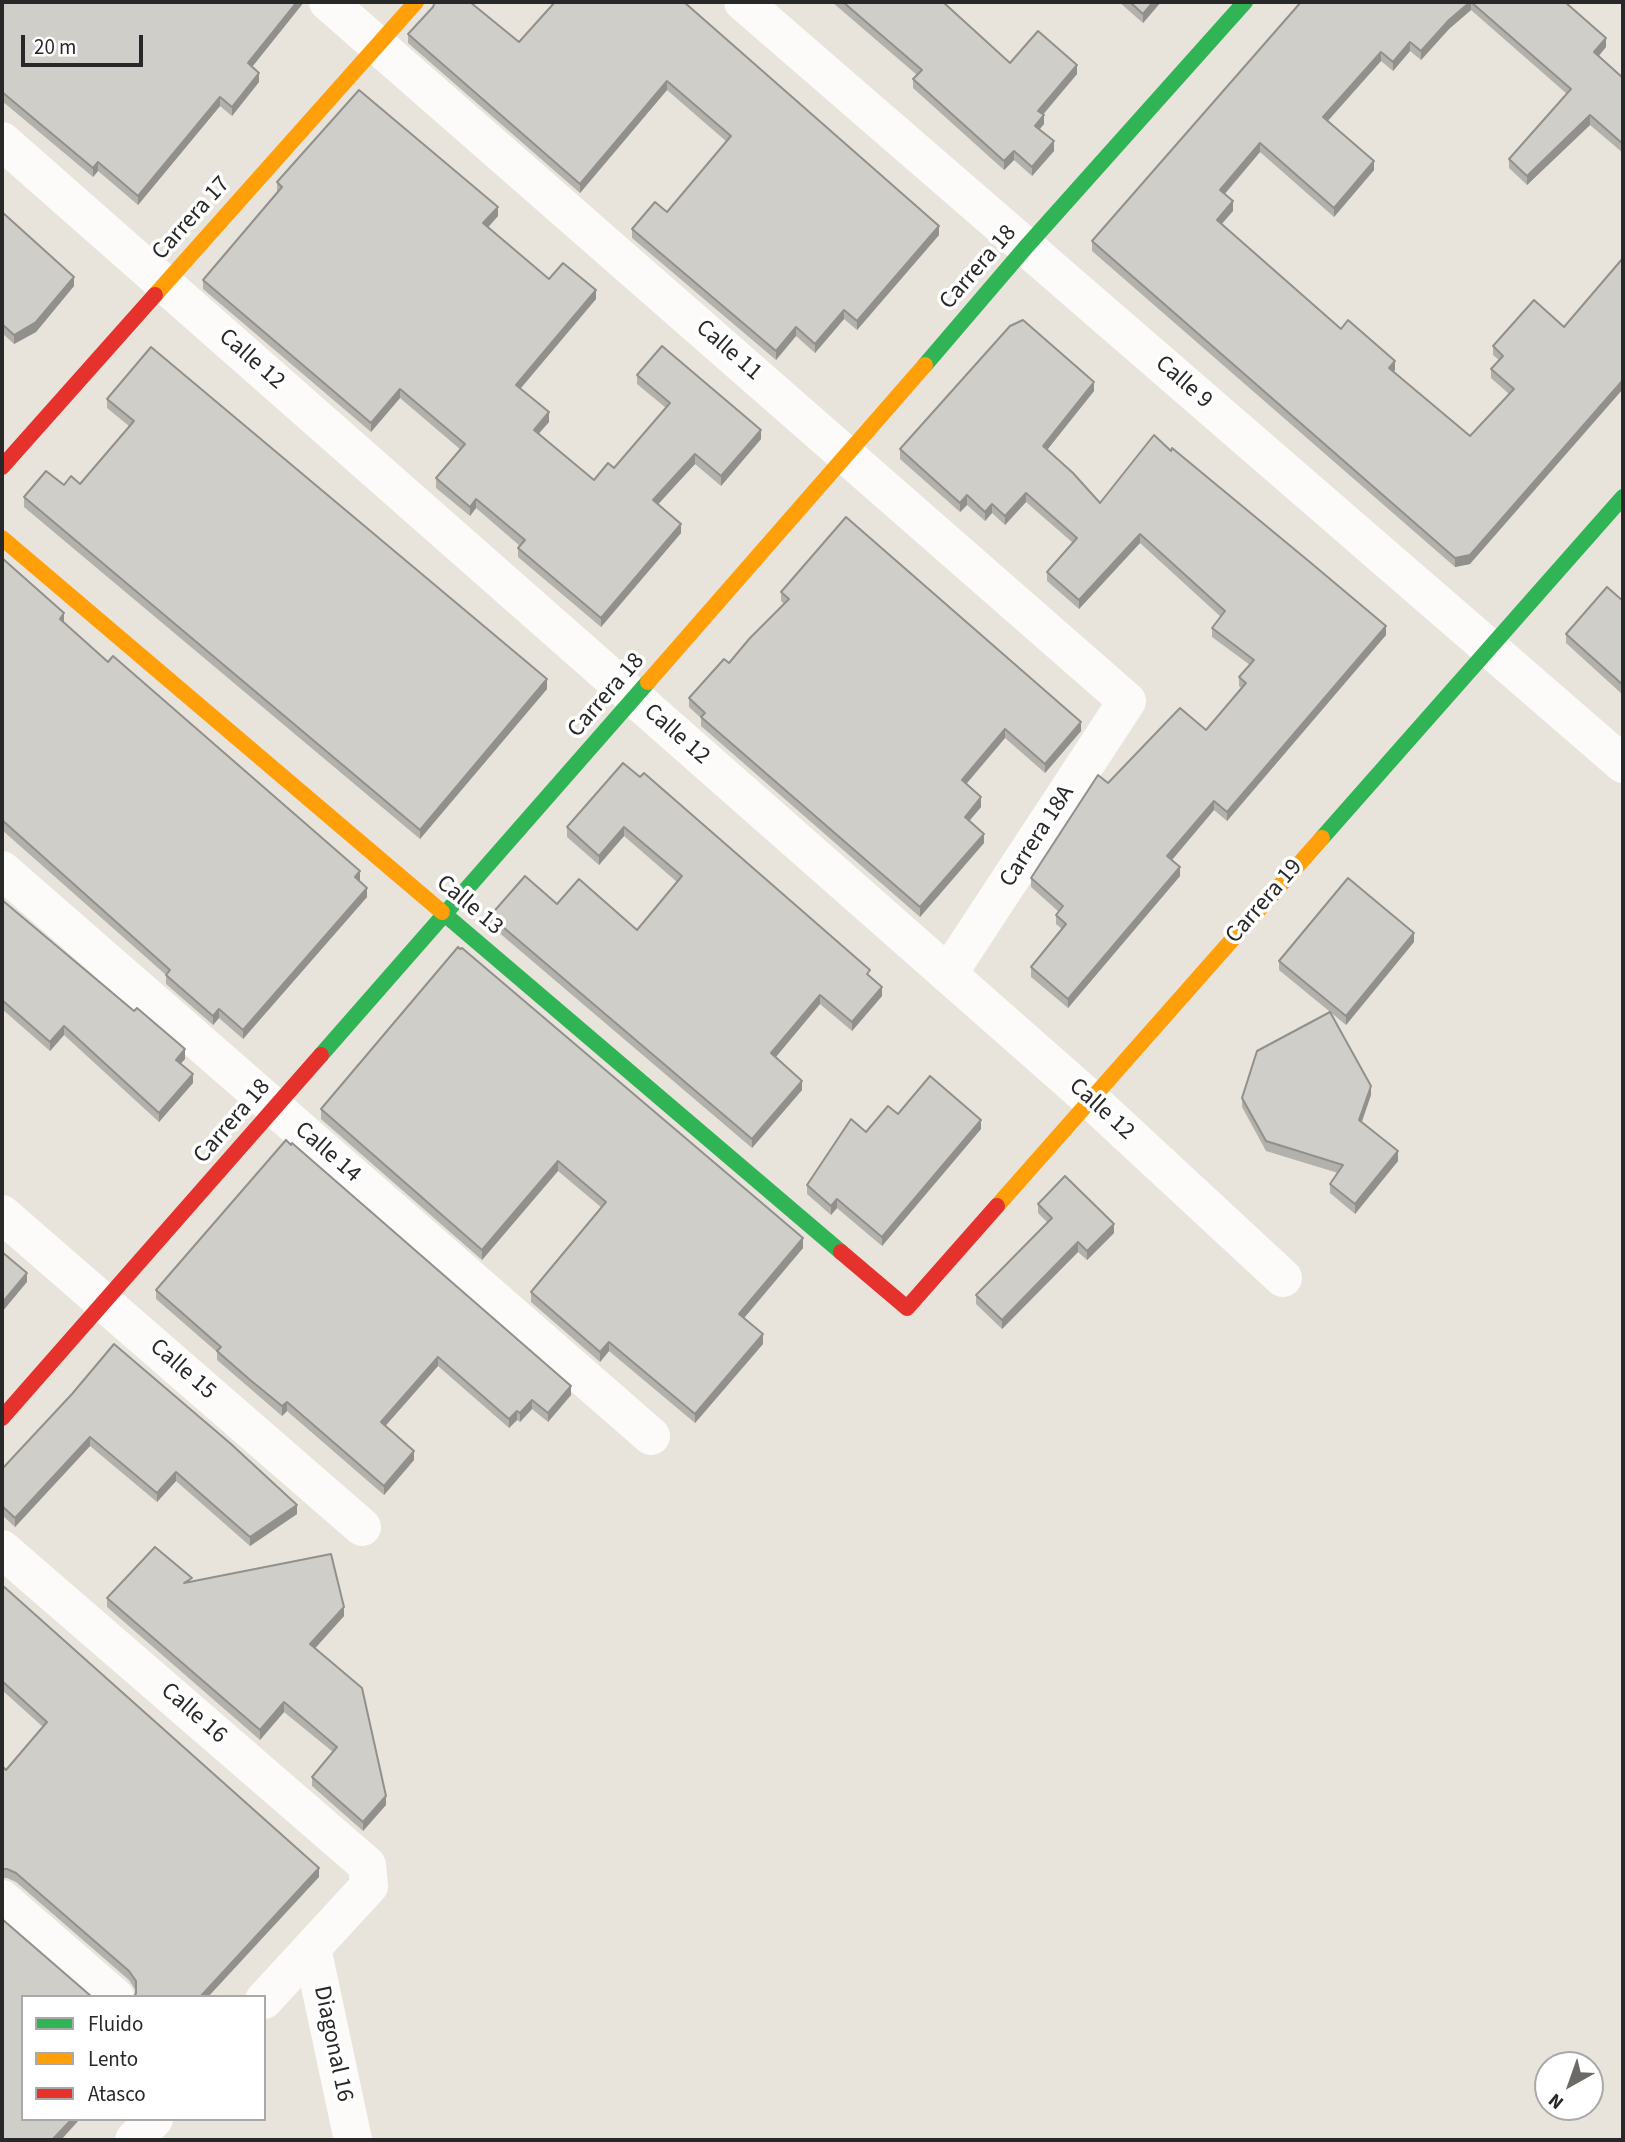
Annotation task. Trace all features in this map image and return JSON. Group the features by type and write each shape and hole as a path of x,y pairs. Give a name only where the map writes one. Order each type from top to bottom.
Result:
{"street":[{"name":"Calle 11","path":"328,2 1127,701"},
{"name":"Carrera 17","path":"2,467 416,2"},
{"name":"Calle 9","path":"743,2 1623,764"},
{"name":"Carrera 18","path":"2,1418 635,699 1026,247 1245,2"},
{"name":"Calle 12","path":"2,141 1090,1099 1283,1278"},
{"name":"Carrera 19","path":"907,1308 1623,497"},
{"name":"Calle 13","path":"2,538 907,1308"},
{"name":"Carrera 18A","path":"948,974 1127,701"},
{"name":"Calle 14","path":"2,870 651,1436"},
{"name":"Calle 15","path":"2,1214 362,1527"},
{"name":"Calle 16","path":"2,1549 368,1865 369,1886 312,1948"},
{"path":"2,1899 113,1995"},
{"path":"266,1998 312,1948"},
{"name":"Diagonal 16","path":"312,1948 353,2140"}],"building":[{"path":"2,2 297,2 248,63 259,73 232,107 220,97 138,196 98,162 93,168 2,92"},
{"path":"435,2 470,2 519,42 555,2 684,2 939,226 857,321 844,310 815,344 796,327 776,351 632,229 655,202 667,212 731,136 667,81 580,184 408,34"},
{"path":"843,2 943,2 1010,63 1038,31 1077,65 1038,111 1044,115 1035,126 1054,141 1032,167 1014,151 1004,161 913,79 922,70"},
{"path":"1130,2 1153,2 1143,14"},
{"path":"1301,2 1470,2 1449,20 1421,51 1410,42 1393,62 1381,52 1323,117 1374,161 1334,208 1260,143 1220,190 1233,201 1217,220 1341,329 1348,320 1395,361 1389,368 1470,436 1514,389 1491,369 1503,356 1493,346 1534,300 1564,327 1623,258 1623,380 1470,555 1455,558 1092,241"},
{"path":"1471,2 1565,2 1606,38 1594,52 1623,78 1623,144 1590,115 1527,176 1509,159 1571,89"},
{"path":"359,90 498,207 483,223 549,279 563,263 596,290 516,385 549,412 534,430 594,480 608,463 614,468 670,403 637,375 662,346 761,430 721,476 695,454 653,500 681,524 601,618 518,548 525,540 476,499 470,507 436,478 465,444 400,389 371,423 203,280 282,187 277,182"},
{"path":"2,212 74,277 36,322 14,335 2,324"},
{"path":"1023,320 1094,382 1043,446 1073,473 1100,503 1154,435 1386,626 1227,812 1214,801 1167,856 1180,867 1068,999 1031,967 1066,924 1056,915 1063,906 1031,878 1098,775 1108,783 1180,708 1206,730 1246,683 1239,677 1254,660 1212,628 1225,611 1140,534 1079,600 1047,572 1077,538 1026,493 1005,516 992,504 985,512 967,495 960,503 900,449 1010,326"},
{"path":"151,347 547,679 420,830 24,497 46,471 64,485 71,476 80,484 134,421 107,399"},
{"path":"846,517 1081,722 1045,764 1005,729 962,780 981,797 965,817 984,834 920,907 701,717 705,713 689,698 724,659 729,663 789,599 781,592"},
{"path":"2,558 64,613 60,619 108,662 113,656 360,871 355,877 367,888 243,1030 219,1009 213,1016 166,975 170,970 2,820"},
{"path":"1607,587 1623,601 1623,685 1566,634"},
{"path":"623,763 640,777 644,773 870,970 867,974 882,987 852,1022 820,995 771,1053 802,1081 752,1139 490,916 525,876 557,904 579,879 637,930 682,876 624,827 599,856 567,827"},
{"path":"1348,878 1414,933 1346,1016 1279,961"},
{"path":"2,900 134,1011 137,1008 185,1049 176,1060 193,1074 159,1113 64,1026 50,1042 2,1000"},
{"path":"458,947 803,1238 739,1314 763,1334 695,1414 609,1342 600,1352 531,1292 606,1202 558,1161 482,1250 321,1109"},
{"path":"1330,1012 1371,1086 1359,1120 1398,1151 1355,1204 1330,1184 1343,1165 1266,1141 1242,1098 1257,1051"},
{"path":"930,1076 981,1120 882,1237 837,1199 831,1206 807,1185 851,1119 866,1132 888,1106 898,1114"},
{"path":"286,1140 571,1386 548,1413 532,1400 520,1413 517,1411 509,1419 438,1357 381,1422 414,1451 384,1486 287,1402 282,1406 249,1379 217,1351 221,1347 156,1290"},
{"path":"1065,1176 1114,1224 1087,1251 1078,1242 1002,1320 976,1295 1052,1218 1038,1204"},
{"path":"2,1252 27,1273 2,1303"},
{"path":"114,1344 231,1444 297,1505 250,1537 176,1472 157,1493 90,1437 15,1518 2,1506 2,1469"},
{"path":"155,1547 192,1578 184,1583 331,1554 344,1607 310,1644 362,1688 386,1796 363,1822 312,1777 337,1747 284,1702 260,1730 107,1598"},
{"path":"2,1585 319,1868 202,1995 135,1995 136,1981 129,1971 16,1873 2,1869 2,1766 6,1770 47,1722 2,1681"},
{"path":"2,1919 90,1995 21,1995 21,2121 70,2121 52,2140 2,2140"}],"traffic: fast":[{"path":"925,365 1026,247 1245,2"},
{"path":"1322,838 1623,497"},
{"path":"321,1055 648,682"},
{"path":"442,912 841,1252"}],"traffic: slow":[{"path":"155,295 416,2"},
{"path":"648,682 925,365"},
{"path":"2,538 442,912"},
{"path":"997,1206 1322,838"}],"traffic: jam":[{"path":"2,467 155,295"},
{"path":"2,1418 321,1055"},
{"path":"841,1252 907,1308 997,1206"}]}
